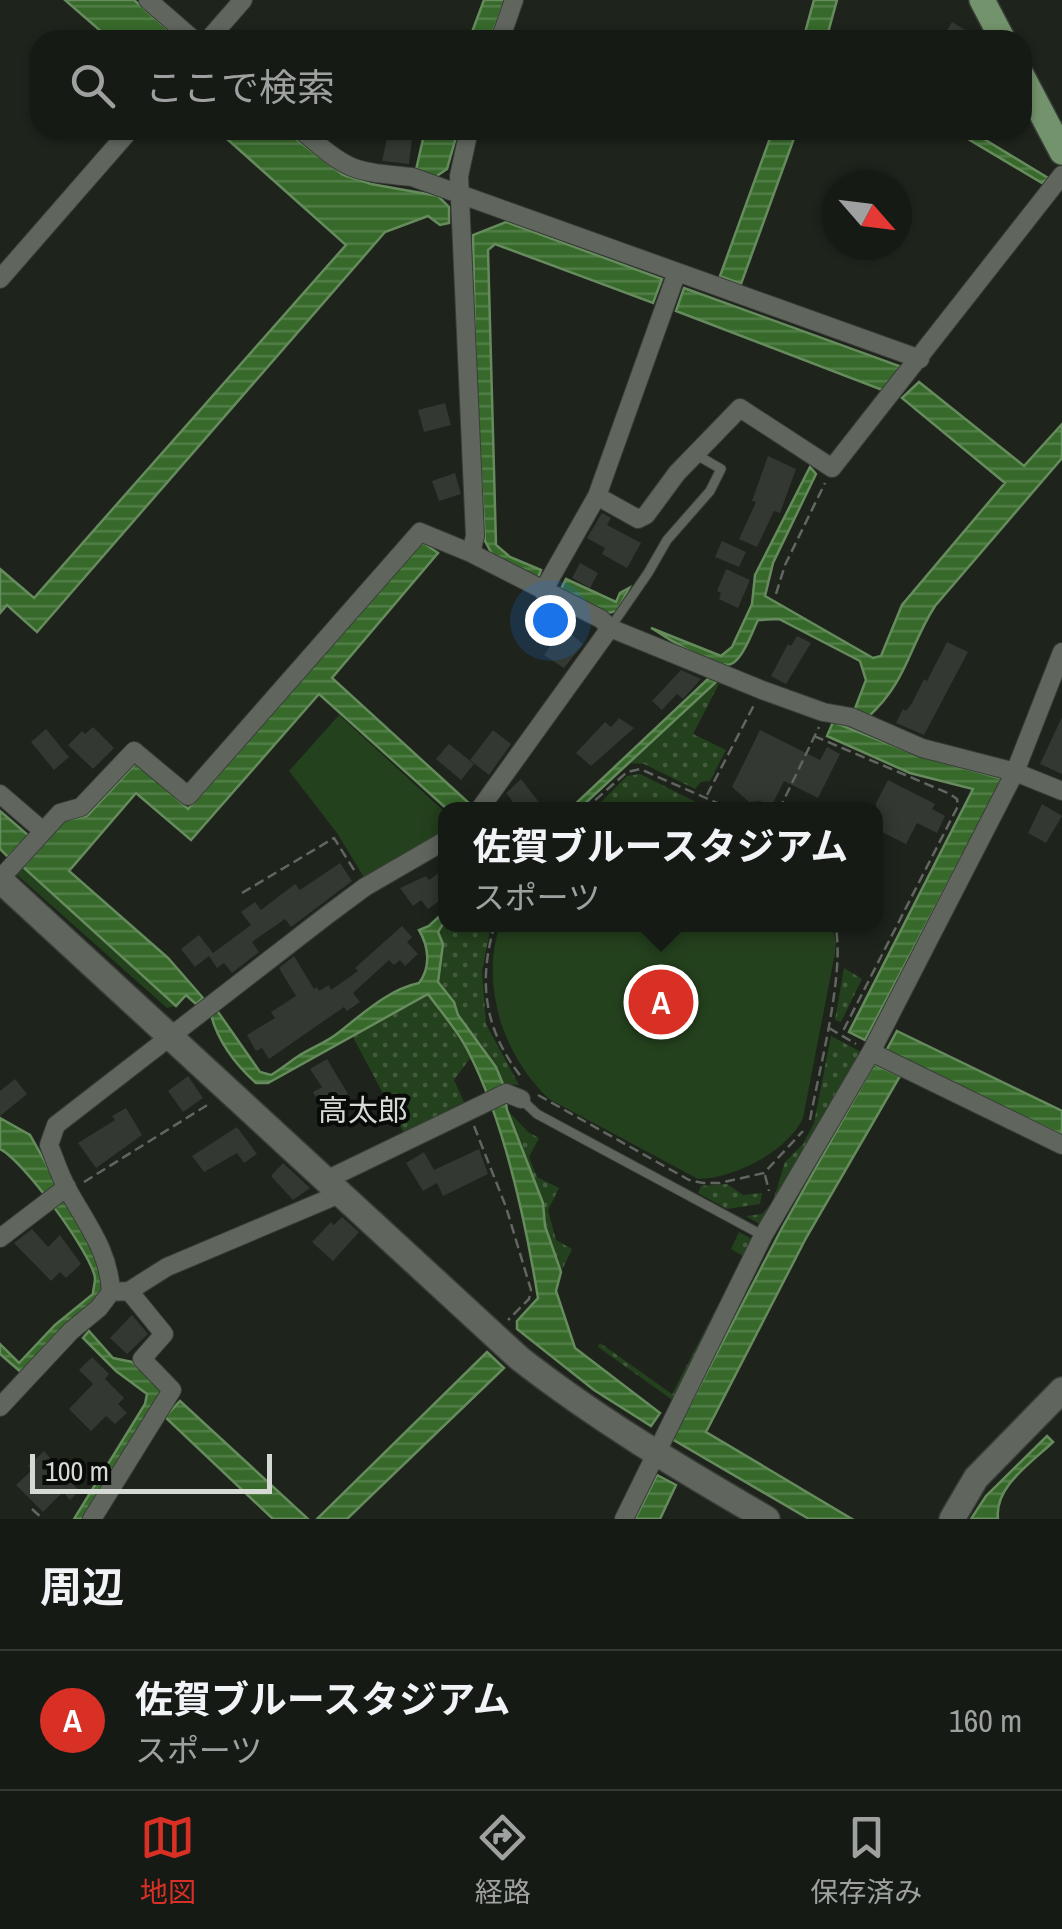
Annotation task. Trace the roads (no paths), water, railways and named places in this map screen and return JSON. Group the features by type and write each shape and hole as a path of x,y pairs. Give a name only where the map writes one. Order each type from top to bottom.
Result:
{"main road":[{"path":"982,0 998,30"},
{"path":"1032,95 1062,152"}],"street":[{"path":"148,0 182,30"},
{"path":"217,30 243,0"},
{"path":"504,30 514,0"},
{"path":"0,279 121,140"},
{"path":"312,140 336,161 358,172 412,177 920,359"},
{"path":"467,140 458,176 476,536 471,552"},
{"path":"597,496 638,519 646,515 695,454 740,408 832,468 1062,175"},
{"path":"543,591 597,496 677,272"},
{"path":"767,1519 561,1392 493,1336 232,1090 0,880 60,812 81,808 134,751 188,796 420,532 471,552 601,619 610,628 762,690 823,712 851,717 922,748 1015,772 1062,792"},
{"path":"486,802 610,628"},
{"path":"624,1519 764,1236 871,1052 1015,772 1062,652"},
{"path":"0,794 43,831"},
{"path":"92,1519 172,1390 142,1360 164,1334 120,1291 102,1246 59,1193 49,1145 56,1126 365,887 438,845"},
{"path":"871,1052 1062,1145"},
{"path":"0,1407 71,1331 120,1291 335,1186 468,1111 514,1096"},
{"path":"0,1238 59,1193"},
{"path":"952,1519 976,1478 1062,1390"}],"lane":[{"path":"610,628 667,540 710,491 721,468 695,454"},
{"path":"514,1096 537,1114 764,1236"}],"place":[{"name":"佐賀ブルースタジアム","path":"661,1002"}],"district":[{"name":"高太郎","path":"363,1110"}]}
